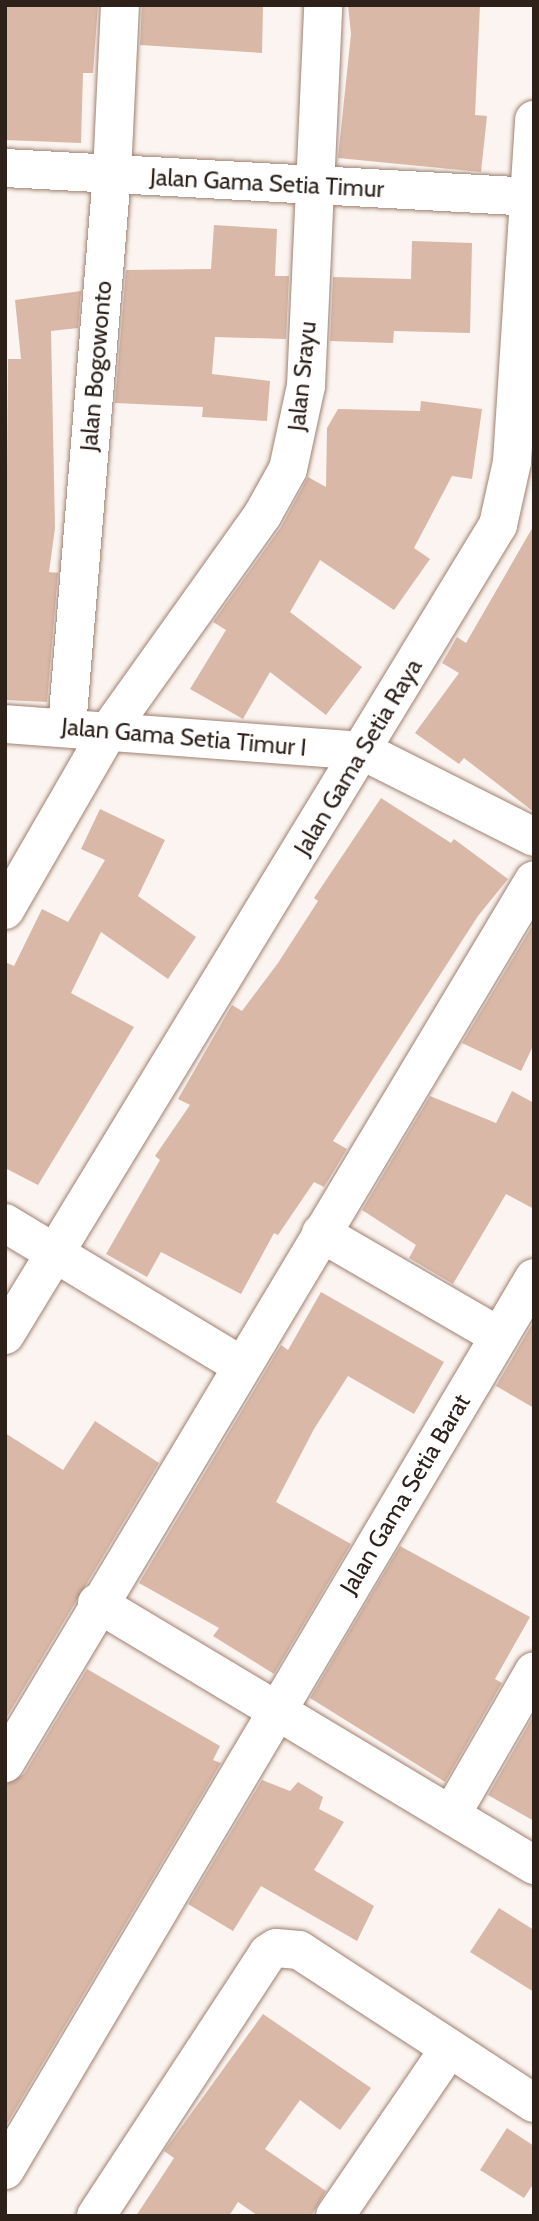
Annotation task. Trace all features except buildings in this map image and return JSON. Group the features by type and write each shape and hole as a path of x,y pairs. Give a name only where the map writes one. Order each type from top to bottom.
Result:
{"street":[{"name":"Jalan Bogowonto","path":"67,727 112,174 120,5"},
{"name":"Jalan Srayu","path":"5,909 107,733 263,514 288,469 306,386 323,5"},
{"name":"Jalan Gama Setia Raya","path":"5,1335 363,751 498,525 508,492 532,197 534,120"},
{"name":"Jalan Gama Setia Timur","path":"5,168 532,197"},
{"name":"Jalan Gama Setia Timur I","path":"5,724 363,751"},
{"path":"363,751 534,836"},
{"path":"5,1763 97,1603 534,880"},
{"path":"5,1223 240,1365"},
{"path":"321,1233 499,1336"},
{"name":"Jalan Gama Setia Barat","path":"5,2170 534,1278"},
{"path":"97,1603 534,1865"},
{"path":"451,1815 534,1671"},
{"path":"96,2216 268,1953 276,1948 299,1950 534,2103"},
{"path":"335,2216 449,2049"}]}
